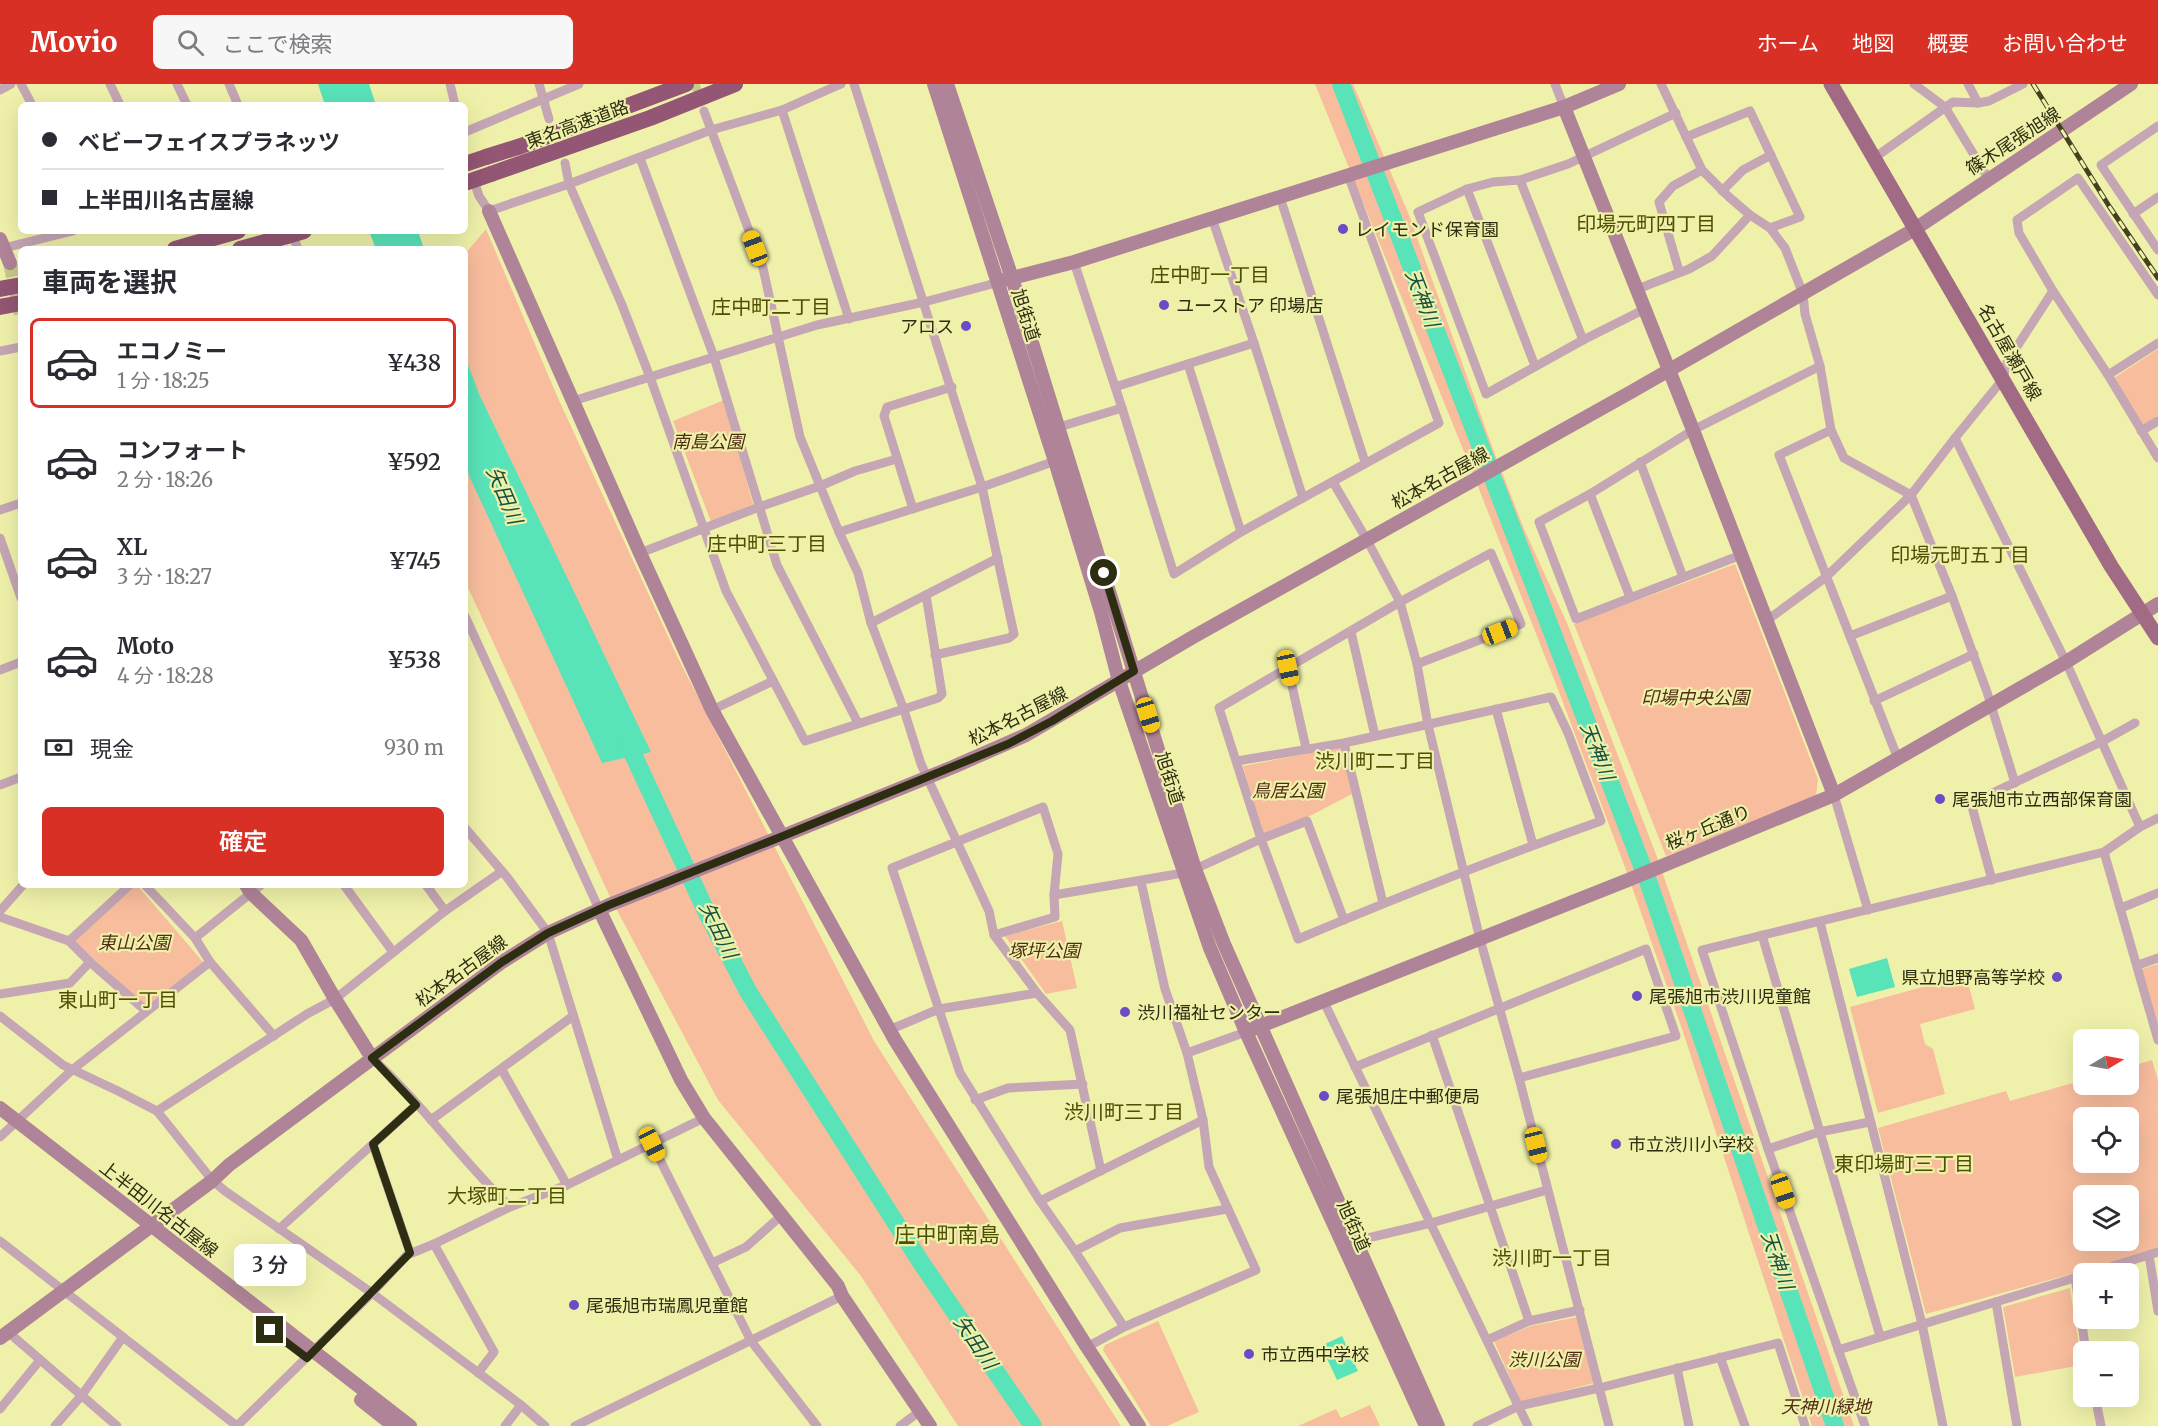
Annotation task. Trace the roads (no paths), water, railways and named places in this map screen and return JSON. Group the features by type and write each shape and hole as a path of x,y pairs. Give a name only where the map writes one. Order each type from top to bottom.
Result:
{"highway":[{"name":"東名高速道路","path":"468,163 686,84"},
{"name":"東名高速道路","path":"468,182 650,118 735,84"},
{"path":"186,246 228,234"},
{"path":"249,246 286,234"},
{"path":"0,289 18,286"},
{"path":"0,307 18,304"}],"main road":[{"name":"名古屋瀬戸線","path":"1831,84 2142,615 2158,638"}],"street":[{"path":"0,90 11,84"},
{"path":"21,84 30,102"},
{"path":"110,84 119,102"},
{"path":"177,84 186,102"},
{"path":"229,84 237,102"},
{"path":"450,84 454,102"},
{"path":"539,84 549,119"},
{"path":"468,131 579,84"},
{"path":"489,211 569,184 711,130 782,110 841,84"},
{"path":"854,84 982,487 1014,634 1009,638 935,654"},
{"name":"旭街道","path":"934,84 1055,461 1101,612 1119,681 1189,871 1261,1026 1438,1426"},
{"name":"旭街道","path":"947,84 1012,278 1134,671 1210,948 1426,1426"},
{"path":"1555,84 1635,290 1693,430 1834,795 1868,910"},
{"path":"573,401 817,325 849,320 924,302 1074,262 1564,107 1619,84"},
{"path":"1661,84 1702,170 1750,215 1770,228 1785,248 1803,294 1805,314 1820,366 1831,430 1844,458 1911,495 1953,596 1974,654 2015,783"},
{"path":"1914,84 1945,107 1988,178"},
{"path":"1968,84 1978,103"},
{"path":"1874,158 1953,102 1989,101 2023,84"},
{"name":"篠木尾張旭線","path":"1915,229 2131,84"},
{"path":"782,110 849,320"},
{"path":"704,111 763,268 800,437 858,573 871,623 904,710 921,764 989,911 994,935 1037,993 1071,1030 1101,1171"},
{"path":"1686,137 1750,111 1800,217 1770,228"},
{"path":"1643,310 1583,340 1486,394 1418,212 1467,189 1493,182 1520,180 1568,164 1676,113"},
{"path":"2158,126 2101,165 2158,250"},
{"path":"1722,191 1743,170 1771,155"},
{"path":"640,158 714,357 777,565 858,723"},
{"path":"468,161 479,196 489,211 640,554 712,710 889,1030 1139,1426"},
{"path":"565,163 569,184 650,377 726,591 805,741 904,710 938,698 942,694 926,595"},
{"path":"1679,271 1659,202 1673,186 1702,170"},
{"path":"1074,262 1174,574 1241,532 1439,423 1352,174"},
{"path":"2158,295 2078,178 2017,220 2019,233 2052,291 2108,375 2158,458"},
{"path":"1520,180 1583,340"},
{"path":"1467,189 1535,366"},
{"path":"1280,197 1365,462"},
{"path":"2133,214 2158,197"},
{"path":"1635,290 1689,269 1712,256 1750,215"},
{"path":"1212,218 1303,498"},
{"name":"松本名古屋線","path":"4,1335 372,1058 502,962 548,933 604,907 783,836 1026,735 1134,671 1915,229"},
{"path":"10,263 2,245 58,234"},
{"path":"1766,621 1826,577 1911,495 2003,379 2007,362 2052,291"},
{"path":"1115,387 1254,343"},
{"path":"2108,375 2158,343"},
{"path":"0,351 18,347"},
{"path":"1188,364 1241,532"},
{"path":"1741,555 1576,619 1539,522 1590,494 1693,430 1820,366"},
{"path":"913,509 884,416 887,407 951,387"},
{"path":"1059,427 1122,408"},
{"path":"2141,431 2158,421"},
{"path":"1831,430 1779,455 1898,759"},
{"path":"1955,438 2066,662 2140,827"},
{"path":"640,554 855,471 897,459"},
{"path":"839,532 982,487 1055,461"},
{"path":"1640,462 1683,577"},
{"path":"1333,482 1400,602 1417,664 1428,724 1480,939 1519,1078 1609,1426"},
{"path":"1590,494 1630,597"},
{"path":"0,510 18,504"},
{"path":"0,538 18,589"},
{"path":"1237,761 1344,743 1551,697 1568,734 1601,821 1383,903 1298,939 1261,839 1219,708 1400,602 1491,553 1521,624 1417,664"},
{"path":"871,623 998,558"},
{"path":"1850,636 1953,596"},
{"name":"桜ヶ丘通り","path":"1246,1032 1628,880 1834,795 2066,662 2158,604"},
{"path":"468,622 604,907 681,1080 704,1118 838,1286 842,1296 930,1426"},
{"path":"1351,632 1375,736"},
{"path":"1874,701 1974,654"},
{"path":"0,670 18,663"},
{"path":"1288,668 1306,748"},
{"path":"712,710 773,681"},
{"path":"1496,709 1533,845"},
{"path":"1992,880 1971,803 2101,742 2135,723"},
{"path":"1344,743 1383,903"},
{"path":"0,783 18,778"},
{"path":"994,935 1055,917 1054,895 1058,854 1043,807 892,868 960,1073 1040,1201 1124,1327"},
{"path":"1865,1426 1768,1149 1702,950 2104,852 2140,827 2158,818"},
{"path":"1054,895 1141,882 1189,871 1308,821 1344,920"},
{"path":"468,832 534,911 548,933 618,1160"},
{"path":"2104,852 2157,1035"},
{"path":"157,1111 307,1014 335,999 445,911 501,872"},
{"path":"1087,1347 1124,1327 1256,1270 1209,1167 1203,1120 1187,1053 1165,988 1141,882"},
{"path":"0,911 20,888"},
{"path":"69,941 127,888"},
{"path":"148,888 195,938 210,962 274,1036"},
{"path":"195,938 252,888 301,940 372,1058 431,1120 483,1181 510,1207"},
{"path":"346,888 393,951"},
{"path":"428,888 445,911"},
{"path":"2121,908 2158,893"},
{"path":"0,917 69,941 146,1011"},
{"path":"1821,922 1922,1324 1942,1426"},
{"path":"1762,935 1880,1336"},
{"path":"1355,1067 1646,949 1676,1036 1519,1078"},
{"path":"2138,965 2158,958"},
{"path":"0,994 70,983 90,962"},
{"path":"0,1137 9,1122 210,962"},
{"path":"889,1030 939,1009 1037,993"},
{"path":"1324,1002 1528,1426"},
{"path":"0,1016 72,1070 118,1090 157,1111 212,1180 372,1293 521,1405 544,1426"},
{"path":"431,1120 573,1016"},
{"path":"1187,1053 1246,1032"},
{"path":"1432,1035 1529,1321"},
{"path":"502,1070 567,1185"},
{"path":"975,1100 1008,1088 1083,1084"},
{"path":"279,1229 416,1105"},
{"name":"上半田川名古屋線","path":"0,1108 9,1122 310,1354 410,1426"},
{"path":"0,1241 237,1426 410,1253 434,1244 510,1207 567,1185 704,1118"},
{"path":"1040,1201 1203,1120"},
{"path":"1768,1149 1819,1132 1870,1122"},
{"path":"373,1144 410,1253"},
{"path":"652,1144 751,1341 818,1426"},
{"path":"1355,1241 1431,1223 1547,1190"},
{"path":"1075,1251 1120,1228 1227,1209"},
{"path":"712,1263 746,1247 782,1215"},
{"path":"434,1244 494,1352 478,1373"},
{"path":"0,1253 9,1247"},
{"path":"2124,1263 2154,1254 2158,1311"},
{"path":"1838,1350 2073,1278"},
{"path":"575,1426 842,1296"},
{"path":"1996,1302 2017,1426"},
{"path":"1487,1340 1529,1321 1580,1310"},
{"path":"4,1335 40,1360 117,1426"},
{"path":"55,1426 82,1395 123,1336"},
{"path":"1477,1426 1519,1407 1778,1343 1805,1426"},
{"name":"上半田川名古屋線","path":"310,1354 394,1426"},
{"path":"1720,1357 1745,1426"},
{"path":"0,1409 40,1360"},
{"path":"1677,1368 1689,1426"},
{"path":"505,1426 521,1405"},
{"path":"2097,1407 2101,1426"},
{"path":"900,1426 920,1411"}],"water":[{"path":"318,84 369,84 375,102 324,102"},
{"path":"370,234 419,234 423,246 375,246"},
{"path":"468,364 479,394 651,752 602,763 468,473"},
{"path":"1887,958 1895,987 1857,997 1849,969"},
{"path":"1342,1336 1358,1371 1337,1380 1321,1346"}],"waterway":[{"name":"天神川","path":"1341,84 1648,881 1835,1426"},
{"name":"矢田川","path":"624,735 707,913 749,993 922,1264 1033,1426"}],"tunnel":[{"path":"695,84 704,111"},
{"path":"10,263 18,300"}],"railway":[{"path":"2033,84 2109,206 2158,278"}],"place":[{"name":"レイモンド保育園","path":"1343,229"},
{"name":"ユーストア 印場店","path":"1164,305"},
{"name":"アロス","path":"966,326"},
{"name":"尾張旭市立西部保育園","path":"1940,799"},
{"name":"県立旭野高等学校","path":"2057,977"},
{"name":"尾張旭市渋川児童館","path":"1637,996"},
{"name":"渋川福祉センター","path":"1125,1012"},
{"name":"尾張旭庄中郵便局","path":"1324,1096"},
{"name":"市立渋川小学校","path":"1616,1144"},
{"name":"尾張旭市瑞鳳児童館","path":"574,1305"},
{"name":"市立西中学校","path":"1249,1354"}],"district":[{"name":"印場元町四丁目","path":"1646,223"},
{"name":"庄中町一丁目","path":"1210,274"},
{"name":"庄中町二丁目","path":"771,306"},
{"name":"庄中町三丁目","path":"767,543"},
{"name":"印場元町五丁目","path":"1960,554"},
{"name":"渋川町二丁目","path":"1375,760"},
{"name":"東山町一丁目","path":"118,999"},
{"name":"渋川町三丁目","path":"1124,1111"},
{"name":"東印場町三丁目","path":"1904,1163"},
{"name":"大塚町二丁目","path":"507,1195"},
{"name":"庄中町南島","path":"947,1234"},
{"name":"渋川町一丁目","path":"1552,1257"}],"park label":[{"name":"南島公園","path":"708,441"},
{"name":"印場中央公園","path":"1695,697"},
{"name":"鳥居公園","path":"1288,790"},
{"name":"東山公園","path":"134,942"},
{"name":"塚坪公園","path":"1044,950"},
{"name":"渋川公園","path":"1544,1359"},
{"name":"天神川緑地","path":"1826,1406"}]}
